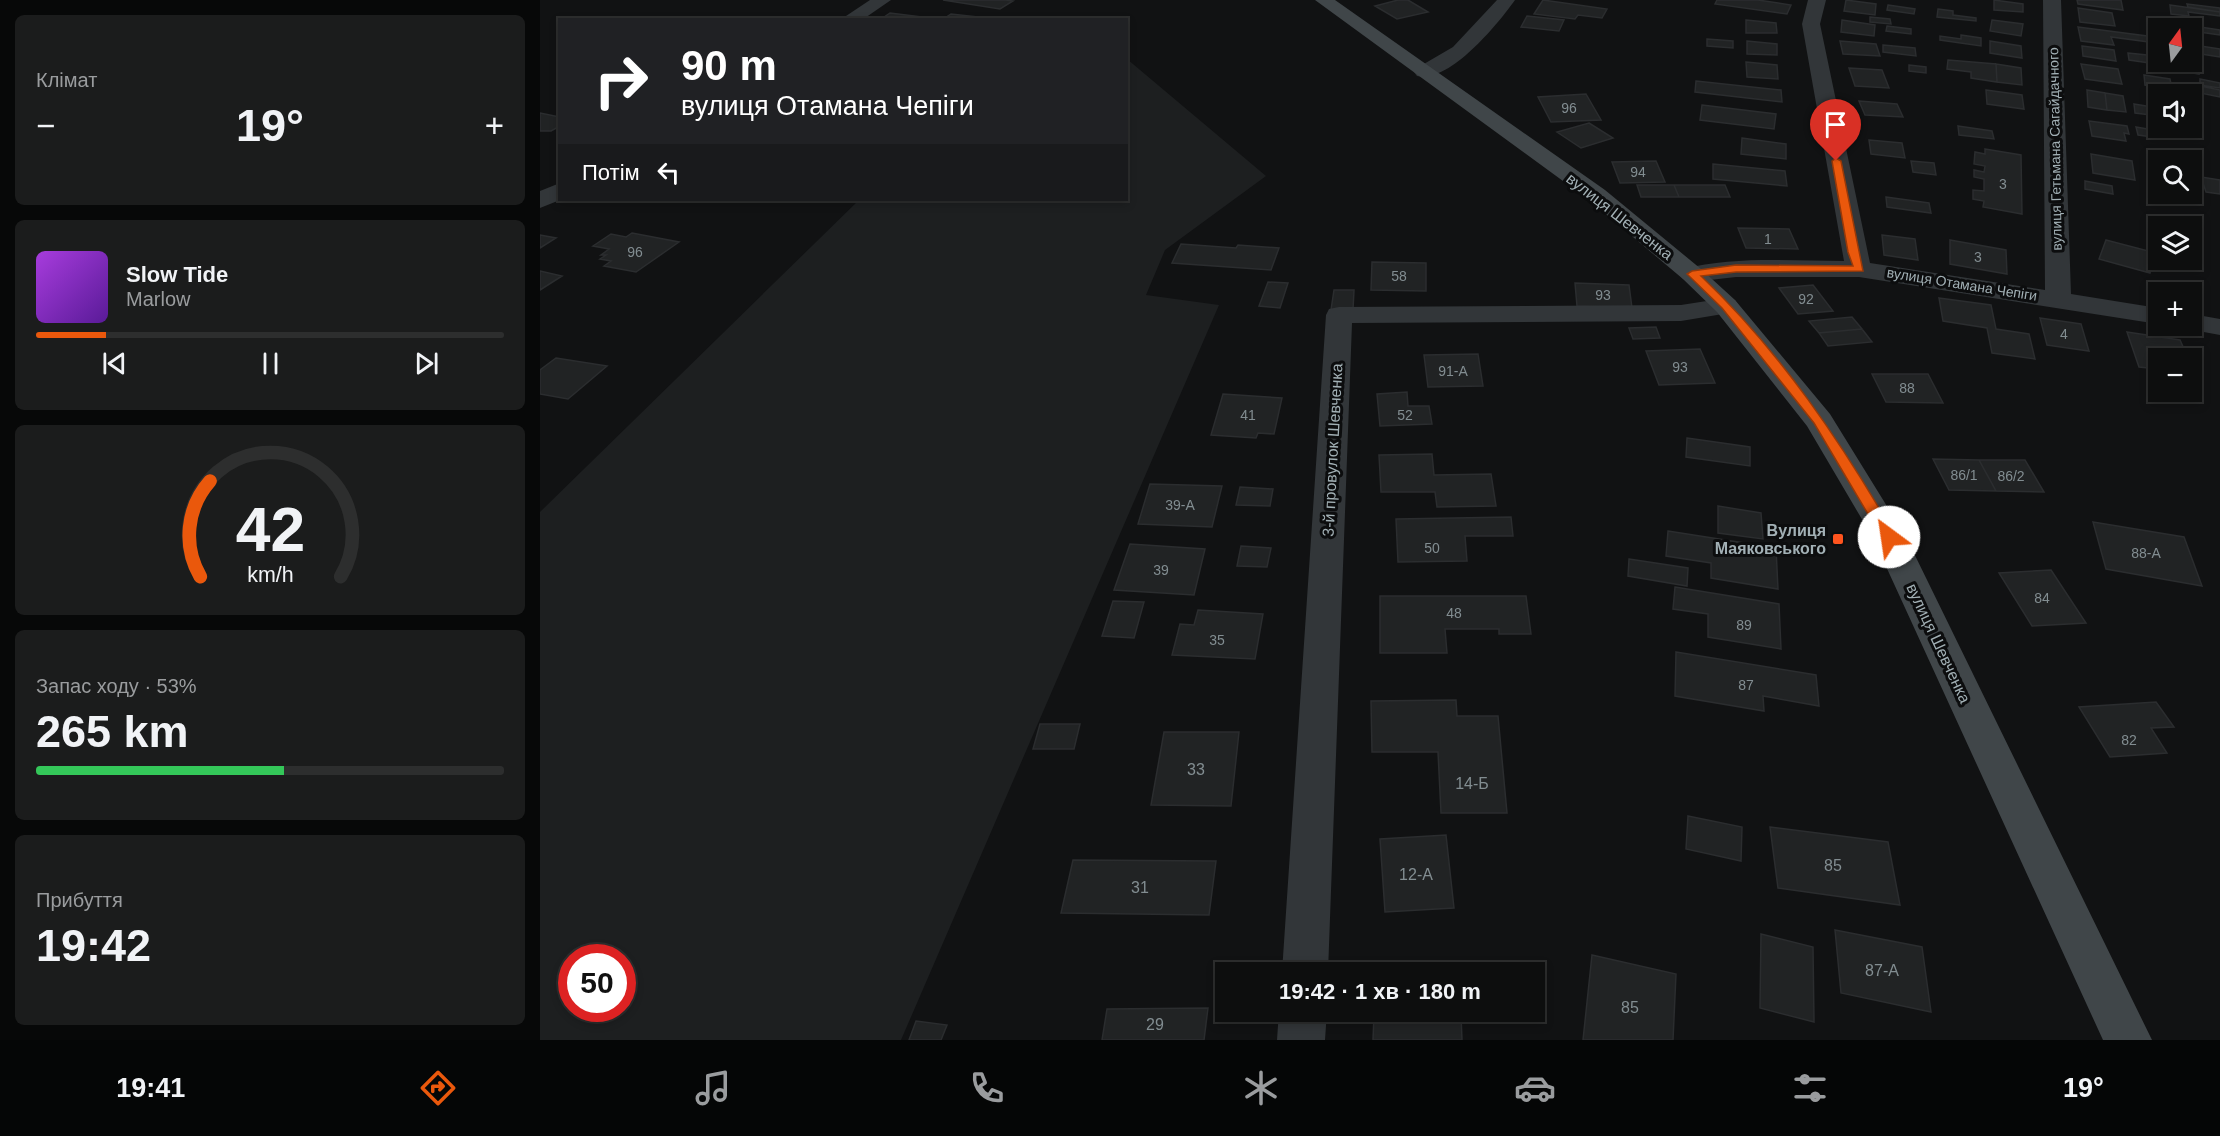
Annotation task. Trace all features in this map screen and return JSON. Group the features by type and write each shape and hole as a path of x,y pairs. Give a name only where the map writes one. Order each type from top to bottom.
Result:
{"main road":[{"name":"вулиця Шевченка","path":"1324,0 1597,195 1692,274 1726,306 1819,421 1889,537 2128,1040"}],"street":[{"path":"852,18 882,0"},
{"path":"1424,72 1443,64 1458,54 1506,0"},
{"path":"1817,0 1811,24 1853,252 1859,269"},
{"name":"вулиця Гетьмана Сагайдачного","path":"2052,0 2058,299"},
{"path":"540,201 558,191"},
{"name":"вулиця Отамана Чепіги","path":"1692,274 1736,269 1859,269 2148,314"},
{"name":"3-й провулок Шевченка","path":"1306,962 1339,315 1681,313 1726,306"},
{"path":"2202,324 2220,327"},
{"path":"1301,1040 1302,1022"}],"shaded area":[{"path":"1128,60 1266,176 1165,250 1146,295 1219,305 901,1040 540,1040 540,512 858,201 1128,201"}],"building":[{"path":"943,0 1005,0 1013,1 1000,9"},
{"path":"1408,0 1428,12 1397,19 1375,6"},
{"path":"1543,0 1607,9 1602,18 1578,15 1575,19 1534,14"},
{"path":"1717,0 1758,0 1791,5 1787,14 1715,4"},
{"path":"1846,0 1876,4 1875,15 1844,11"},
{"path":"1994,0 2023,4 2023,12 1994,10"},
{"path":"2077,0 2121,0 2123,10 2078,4"},
{"path":"2187,4 2220,8 2220,12 2188,7"},
{"path":"1888,5 1915,9 1914,14 1887,10"},
{"path":"2170,5 2220,12 2220,16 2188,12 2189,16 2171,14"},
{"path":"2078,8 2112,13 2115,26 2080,22"},
{"path":"1938,9 1953,11 1953,15 1976,18 1976,21 1937,17"},
{"path":"890,13 930,18 883,18"},
{"path":"951,14 987,18 945,18"},
{"path":"1527,16 1564,20 1559,31 1521,27"},
{"path":"1870,17 1890,19 1891,24 1870,22"},
{"path":"1746,20 1776,23 1777,33 1746,33"},
{"path":"1842,20 1875,25 1874,36 1841,32"},
{"path":"1992,20 2023,24 2021,36 1990,31"},
{"path":"1887,26 1911,29 1911,34 1886,31"},
{"path":"2078,27 2148,36 2148,42 2111,37 2114,45 2081,41"},
{"path":"2202,27 2220,30 2220,35 2202,32"},
{"path":"1961,35 1981,38 1981,46 1940,40 1940,36 1961,39"},
{"path":"1707,39 1733,41 1733,48 1707,46"},
{"path":"1747,41 1777,44 1777,55 1747,54"},
{"path":"1840,41 1876,44 1880,56 1843,54"},
{"path":"1990,41 2021,46 2022,58 1990,53"},
{"path":"1883,45 1915,48 1916,56 1883,52"},
{"path":"2082,46 2114,50 2116,61 2083,56"},
{"path":"2202,46 2220,49 2220,57 2202,54"},
{"path":"2128,53 2147,55 2148,63 2129,60"},
{"path":"1948,60 1996,64 1997,82 1971,78 1971,72 1947,69"},
{"path":"1746,62 1777,65 1778,79 1747,77"},
{"path":"1996,64 2021,68 2022,85 1997,82"},
{"path":"2081,64 2118,69 2122,84 2085,79"},
{"path":"1909,65 1926,67 1926,73 1909,71"},
{"path":"1849,68 1882,70 1889,88 1855,86"},
{"path":"2144,75 2170,79 2171,84 2148,84 2145,85"},
{"path":"2200,79 2220,83 2220,88 2202,85"},
{"path":"1696,81 1781,90 1782,102 1695,92"},
{"path":"2202,86 2220,90 2220,97 2202,93"},
{"path":"1986,90 2022,95 2024,109 1987,104"},
{"path":"2087,90 2105,93 2107,110 2088,107"},
{"path":"2105,93 2123,96 2126,112 2107,110"},
{"path":"1586,94 1601,120 1551,122 1538,97"},
{"path":"1859,101 1897,104 1903,117 1865,115"},
{"path":"2134,104 2148,106 2148,115 2135,113"},
{"path":"1702,105 1776,114 1774,129 1700,120"},
{"path":"540,113 558,117 558,127 551,131 540,131"},
{"path":"2089,121 2127,126 2129,134 2124,133 2126,141 2092,136"},
{"path":"1589,123 1613,138 1581,148 1557,132"},
{"path":"1958,126 1992,131 1994,139 1959,135"},
{"path":"2136,127 2148,129 2148,136 2138,135"},
{"path":"1742,138 1786,144 1786,159 1741,154"},
{"path":"1869,140 1902,143 1905,158 1871,154"},
{"path":"1985,149 2021,155 2022,214 1983,207 1984,201 1973,199 1973,190 1984,191 1984,179 1974,177 1974,170 1984,172 1985,166 1974,164 1975,152 1985,154"},
{"path":"2091,154 2132,161 2135,180 2093,173"},
{"path":"1656,161 1665,182 1620,183 1612,162"},
{"path":"1911,161 1934,163 1936,175 1913,172"},
{"path":"1713,164 1785,171 1787,186 1713,179"},
{"path":"2202,177 2220,180 2220,194 2206,192"},
{"path":"2085,181 2112,186 2113,194 2085,189"},
{"path":"1637,185 1674,185 1679,197 1641,197"},
{"path":"1674,185 1725,185 1730,197 1679,197"},
{"path":"1886,197 1929,203 1931,213 1887,207"},
{"path":"1738,228 1789,229 1798,249 1746,248"},
{"path":"632,233 679,242 636,272 604,266 611,261 600,259 606,255 601,255 609,249 593,246 611,234 626,237"},
{"path":"540,235 556,238 540,248"},
{"path":"1882,235 1915,239 1918,260 1884,255"},
{"path":"1950,240 2006,250 2007,274 1950,264"},
{"path":"2106,240 2148,251 2148,270 2151,270 2150,273 2099,259"},
{"path":"1181,244 1279,248 1271,270 1172,263"},
{"path":"1372,262 1426,263 1426,291 1371,290"},
{"path":"540,271 562,276 540,290"},
{"path":"1268,282 1288,283 1280,308 1259,306"},
{"path":"1575,283 1629,285 1632,308 1577,306"},
{"path":"1813,285 1833,311 1798,314 1779,288"},
{"path":"1334,290 1354,290 1353,310 1331,310"},
{"path":"1939,298 1991,305 1996,329 2029,334 2035,359 1992,353 1987,328 1943,321"},
{"path":"1852,317 1862,329 1819,333 1809,321"},
{"path":"2040,318 2081,324 2089,351 2047,345"},
{"path":"1656,327 1660,338 1633,339 1629,328"},
{"path":"1862,329 1872,342 1828,346 1819,333"},
{"path":"2127,332 2180,340 2184,348 2148,348 2148,368 2139,367"},
{"path":"1700,349 1715,383 1659,385 1646,351"},
{"path":"1478,354 1483,386 1428,387 1424,355"},
{"path":"556,358 607,366 568,399 540,394 540,370"},
{"path":"1872,374 1928,374 1943,403 1886,402"},
{"path":"1407,392 1408,406 1429,406 1432,424 1380,426 1377,394"},
{"path":"1223,394 1282,398 1274,434 1258,433 1256,438 1211,435"},
{"path":"1687,438 1750,447 1750,466 1686,457"},
{"path":"1432,454 1434,475 1491,474 1496,506 1437,507 1435,492 1381,492 1379,455"},
{"path":"1933,459 1979,460 1996,491 1949,490"},
{"path":"1979,460 2025,460 2044,492 1996,491"},
{"path":"1150,484 1222,486 1212,527 1138,524"},
{"path":"1240,487 1273,489 1270,506 1236,505"},
{"path":"1718,506 1761,513 1763,539 1718,533"},
{"path":"1511,517 1513,536 1465,536 1467,561 1398,562 1396,519"},
{"path":"2093,522 2184,537 2202,586 2106,569"},
{"path":"1668,531 1776,548 1778,589 1711,578 1711,563 1666,556"},
{"path":"1130,544 1205,549 1194,595 1114,590"},
{"path":"1241,546 1271,548 1267,567 1237,566"},
{"path":"1629,559 1688,568 1687,586 1628,576"},
{"path":"2051,570 2086,623 2032,626 1999,573"},
{"path":"1675,587 1779,604 1781,649 1708,637 1708,614 1673,609"},
{"path":"1380,596 1526,596 1531,634 1499,634 1499,629 1445,629 1447,653 1380,653"},
{"path":"1113,601 1144,602 1134,638 1102,636"},
{"path":"1198,610 1263,614 1255,659 1172,655 1180,624 1194,625"},
{"path":"1676,652 1816,675 1819,706 1763,696 1764,711 1675,696"},
{"path":"1456,700 1457,716 1498,716 1507,813 1441,813 1438,752 1372,752 1371,701"},
{"path":"2156,702 2174,727 2151,728 2167,753 2110,757 2079,707"},
{"path":"1040,724 1080,724 1074,749 1033,749"},
{"path":"1164,732 1239,732 1231,806 1151,805"},
{"path":"1688,816 1742,827 1741,861 1686,849"},
{"path":"1770,827 1888,842 1900,905 1778,888"},
{"path":"1446,835 1454,908 1385,912 1380,839"},
{"path":"1073,860 1216,861 1209,915 1061,913"},
{"path":"1835,930 1922,947 1931,1012 1841,993"},
{"path":"1761,934 1813,947 1814,1022 1760,1008"},
{"path":"1592,955 1676,974 1673,1040 1583,1040"},
{"path":"1208,1008 1204,1040 1102,1040 1107,1009"},
{"path":"916,1021 947,1025 941,1040 909,1040"},
{"path":"1374,1022 1461,1022 1462,1040 1373,1040"}],"place":[{"name":"Вулиця Маяковського","path":"1838,539"}],"route":[{"path":"1836,161 1853,252 1859,269 1736,269 1692,274 1726,306 1819,421 1889,537"}]}
